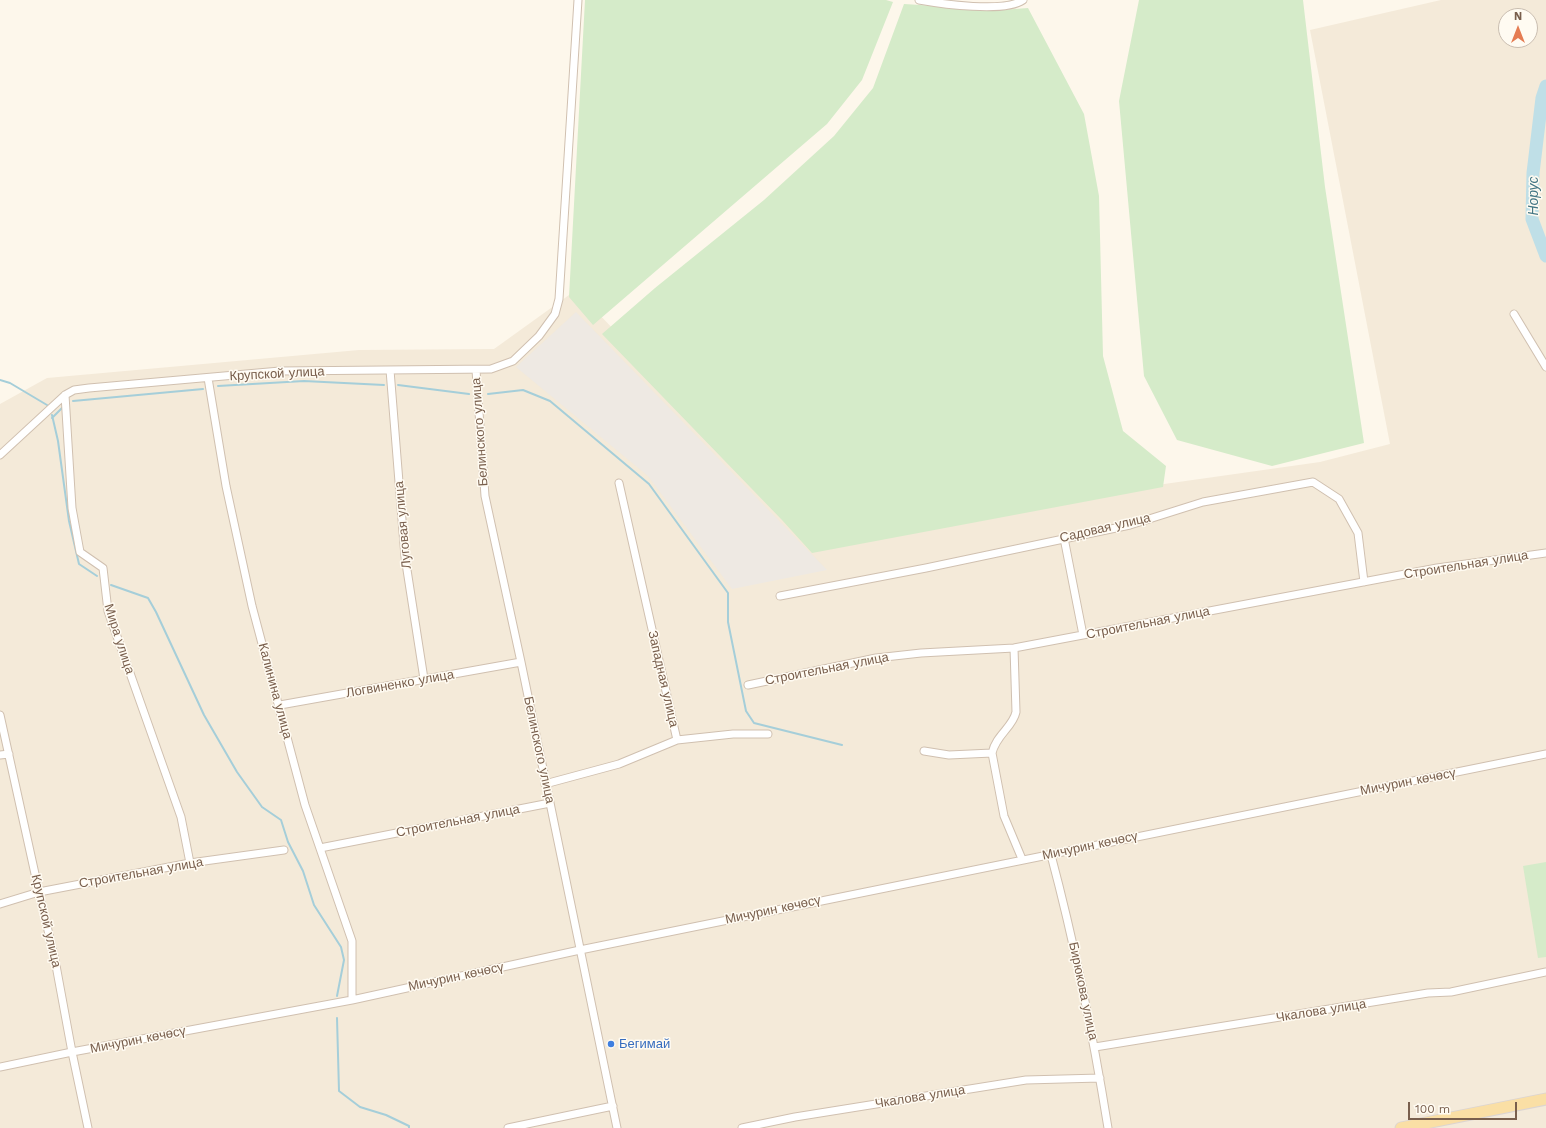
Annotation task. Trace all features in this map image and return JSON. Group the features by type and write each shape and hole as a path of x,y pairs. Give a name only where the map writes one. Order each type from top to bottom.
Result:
{"main road":[{"path":"1401,1128 1546,1099"}],"street":[{"name":"Крупской улица","path":"0,455 65,395 74,390 280,371 476,370 491,369 503,366 513,361 539,336 555,314 559,299 578,0"},
{"path":"919,0 988,6 1007,6 1023,0"},
{"path":"1514,314 1546,367"},
{"name":"Луговая улица","path":"390,370 405,557 424,679"},
{"name":"Белинского улица","path":"476,370 485,496 521,662 617,1128"},
{"name":"Калинина улица","path":"208,378 226,486 252,606 280,705 305,806 352,941 352,1000"},
{"name":"Мира улица","path":"65,395 72,508 80,552 103,568 108,611 181,817 190,863"},
{"name":"Садовая улица","path":"780,596 1130,525 1203,502 1313,482 1340,499 1358,533 1364,582"},
{"name":"Западная улица","path":"545,784 619,764 677,740 619,483"},
{"path":"1064,538 1083,635"},
{"name":"Строительная улица","path":"748,685 876,658 921,653 1014,648 1437,568 1546,553"},
{"path":"1014,648 1015,717 994,744 992,753 1004,816 1022,859"},
{"name":"Логвиненко улица","path":"280,705 521,662"},
{"name":"Крупской улица","path":"0,714 55,960 88,1128"},
{"path":"677,740 733,734 768,734"},
{"path":"924,751 949,756 992,753"},
{"path":"0,755 9,754"},
{"name":"Мичурин көчөсү","path":"0,1068 72,1052 352,1000 580,950 1022,859 1051,855 1546,754"},
{"name":"Строительная улица","path":"320,848 550,803"},
{"name":"Строительная улица","path":"0,904 39,892 190,863 284,850"},
{"name":"Бирюкова улица","path":"1051,855 1069,921 1095,1047 1108,1128"},
{"name":"Чкалова улица","path":"1095,1047 1428,993 1451,992 1546,972"},
{"name":"Чкалова улица","path":"742,1128 795,1117 1026,1080 1100,1078"},
{"path":"508,1128 612,1106"}],"shaded area":[{"path":"1441,0 1546,0 1546,1128 0,1128 0,404 47,378 359,350 494,349 576,290 718,439 1051,500 1320,462 1390,444 1310,30"},
{"path":"576,312 827,570 732,589 648,476 516,367"}],"green space":[{"path":"585,0 886,0 893,2 862,80 827,124 593,325 569,297"},
{"path":"1139,0 1303,0 1325,187 1364,443 1272,466 1177,440 1144,376 1119,101"},
{"path":"904,4 1001,10 1028,8 1084,114 1099,196 1103,356 1123,431 1166,466 1163,487 812,553 602,334 655,288 764,200 834,136 873,88"},
{"path":"1546,862 1546,957 1538,958 1523,866"}],"waterway":[{"name":"Норус","path":"1546,86 1542,98 1533,173 1532,219 1546,256"},
{"path":"0,380 10,383 47,405"},
{"path":"218,386 304,381 384,385"},
{"path":"398,385 469,394"},
{"path":"73,401 203,389"},
{"path":"488,394 523,390 550,401 649,484 728,593 728,622 746,711 754,723 842,745"},
{"path":"52,418 62,408"},
{"path":"52,415 58,441 69,521 79,564 97,576"},
{"path":"111,585 148,598 204,715 237,772 262,807 281,820 288,842 303,871 314,905 341,947 344,960 337,996"},
{"path":"337,1018 339,1091 360,1107 386,1115 409,1126 409,1128"}],"place":[{"name":"Бегимай","path":"611,1044"}]}
